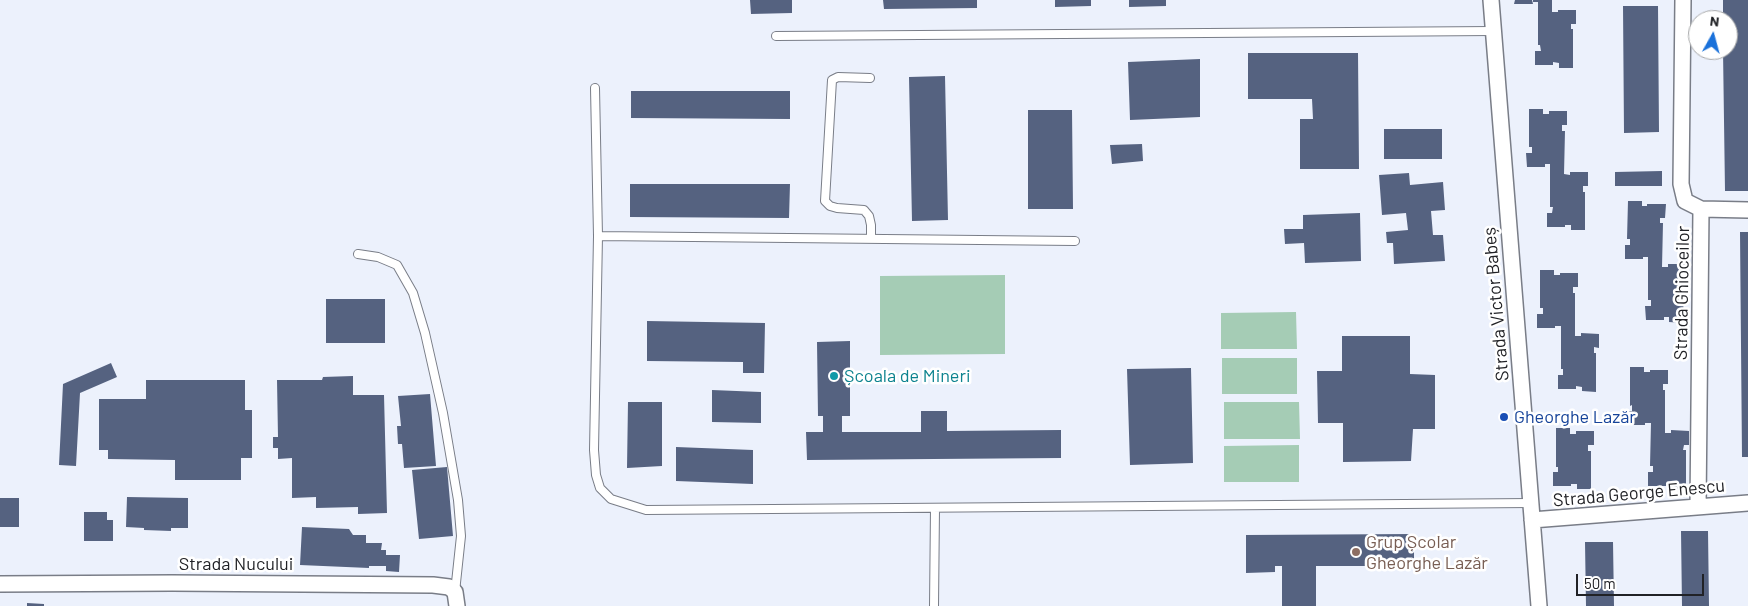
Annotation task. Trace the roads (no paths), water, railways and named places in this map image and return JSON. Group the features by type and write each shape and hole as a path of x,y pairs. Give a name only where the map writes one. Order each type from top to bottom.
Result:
{"street":[{"name":"Strada Victor Babeș","path":"1491,0 1539,606"},
{"name":"Strada Ghioceilor","path":"1683,0 1681,184 1685,201 1701,209 1698,507"},
{"path":"1701,209 1748,210"},
{"name":"Strada George Enescu","path":"1532,520 1748,503"},
{"name":"Strada Nucului","path":"0,584 172,582 433,585 449,587 456,599"}],"lane":[{"path":"776,36 1494,30"},
{"path":"870,78 838,77 832,80 825,201 830,206 837,208 864,210 869,216 871,239"},
{"path":"595,88 598,236 594,450 596,475 600,488 611,499 646,510 1531,503"},
{"path":"598,236 1075,241"},
{"path":"358,254 378,257 397,265 414,293 443,413 458,500 461,536 456,599"},
{"path":"934,606 935,508"}],"place":[{"name":"Școala de Mineri","path":"834,376"},
{"name":"Gheorghe Lazăr","path":"1504,417"},
{"name":"Grup Școlar Gheorghe Lazăr","path":"1356,552"}]}
